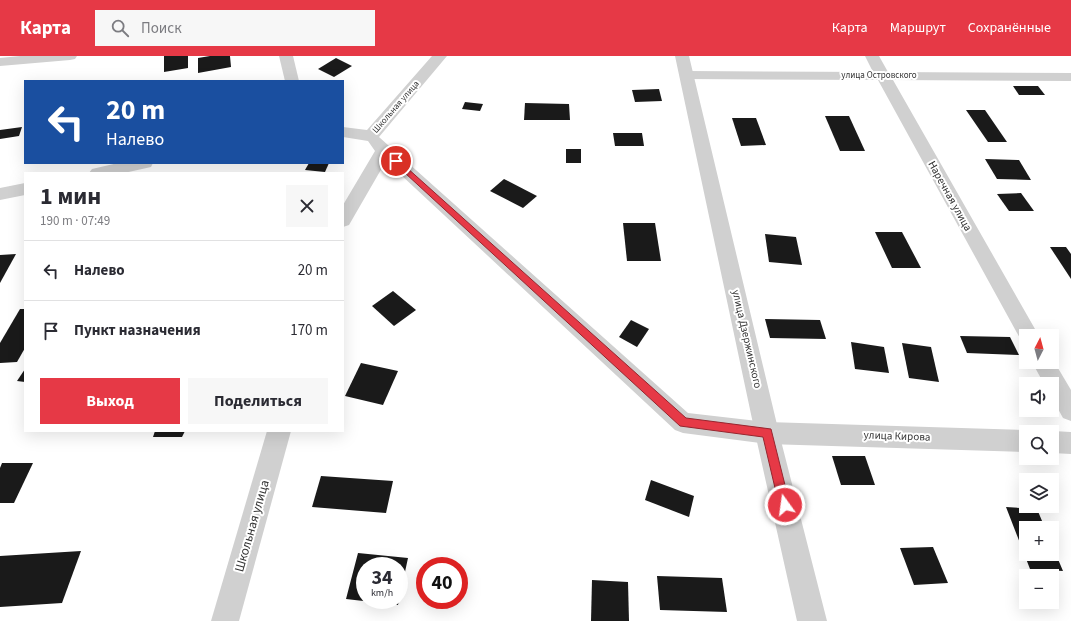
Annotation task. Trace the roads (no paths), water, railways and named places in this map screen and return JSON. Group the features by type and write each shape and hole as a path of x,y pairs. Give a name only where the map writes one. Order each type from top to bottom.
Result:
{"street":[{"path":"0,62 70,56"},
{"path":"286,56 292,80"},
{"name":"Школьная улица","path":"344,218 378,143 440,56"},
{"name":"Наречная улица","path":"872,56 1025,329"},
{"name":"улица Островского","path":"685,65 882,75 1071,77"},
{"name":"улица Дзержинского","path":"685,65 767,433 812,621"},
{"path":"344,132 378,143"},
{"name":"улица Кирова","path":"378,143 683,423 767,433 1019,441"},
{"path":"103,172 141,164"},
{"path":"0,194 24,188"},
{"path":"1047,369 1071,411"},
{"name":"Школьная улица","path":"225,621 279,432"},
{"path":"1059,442 1071,443"}]}
